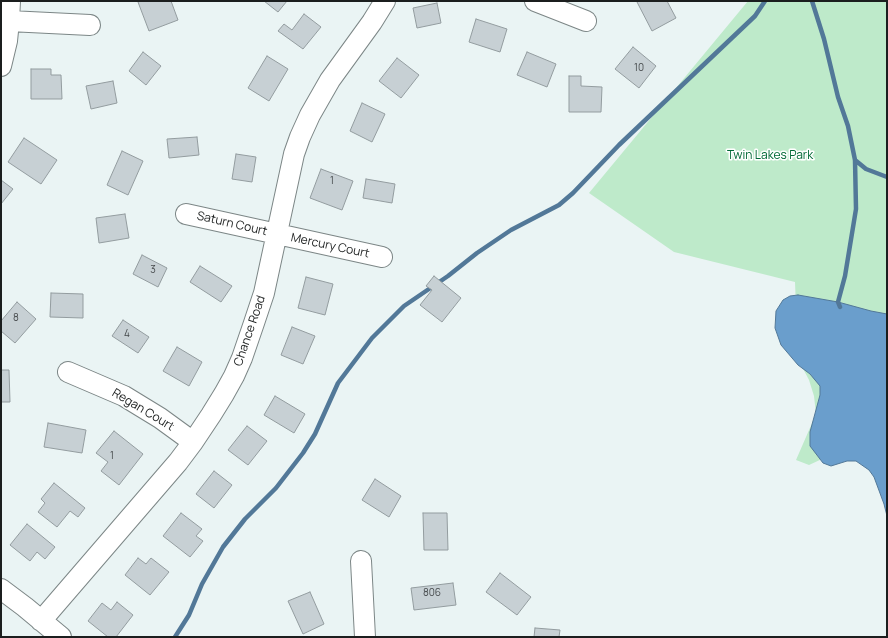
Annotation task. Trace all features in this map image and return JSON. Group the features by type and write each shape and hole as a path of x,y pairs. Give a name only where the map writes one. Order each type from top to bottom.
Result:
{"street":[{"path":"1,66 7,41 10,1"},
{"name":"Chance Road","path":"41,621 104,549 193,442 211,416 234,376 242,358 264,293 294,154 300,137 319,98 330,80 372,22 385,1"},
{"path":"535,1 586,21"},
{"path":"9,21 90,25"},
{"name":"Saturn Court","path":"186,214 277,234"},
{"name":"Mercury Court","path":"277,234 382,257"},
{"name":"Regan Court","path":"68,372 124,396 160,418 193,442"},
{"path":"361,561 365,637"},
{"path":"1,589 61,637"}],"green space":[{"name":"Twin Lakes Park","path":"748,1 887,1 887,484 863,451 822,459 809,465 796,460 816,414 814,396 809,380 798,359 795,282 674,252 589,193"}],"water":[{"path":"798,295 838,302 887,314 887,516 874,477 869,470 856,461 847,461 831,466 823,463 810,446 810,432 820,395 820,386 810,374 798,365 781,345 775,328 776,311 783,300 790,296"}],"building":[{"path":"171,1 178,20 149,31 138,2"},
{"path":"264,1 287,1 278,12"},
{"path":"667,1 676,18 652,31 637,2"},
{"path":"437,3 441,23 417,28 413,8"},
{"path":"304,14 321,27 303,49 278,31 284,24 292,30"},
{"path":"476,19 507,29 500,52 469,42"},
{"path":"633,47 656,66 639,88 615,69"},
{"path":"143,52 161,66 146,85 129,71"},
{"path":"527,52 556,64 547,87 517,75"},
{"path":"267,56 288,69 269,101 248,88"},
{"path":"397,58 419,75 401,98 379,81"},
{"path":"31,69 51,69 51,75 61,75 62,99 31,99"},
{"path":"569,76 581,76 581,86 602,87 601,112 569,112"},
{"path":"113,81 117,103 91,109 86,86"},
{"path":"362,103 385,114 372,142 350,131"},
{"path":"197,137 199,155 169,158 167,139"},
{"path":"24,138 57,160 41,184 8,162"},
{"path":"122,151 143,161 128,195 107,185"},
{"path":"236,154 256,157 252,182 232,179"},
{"path":"321,169 353,181 342,210 310,198"},
{"path":"366,179 395,184 392,203 363,198"},
{"path":"1,180 13,189 1,204"},
{"path":"125,214 129,238 99,243 96,218"},
{"path":"142,255 167,268 158,287 133,274"},
{"path":"200,266 232,286 221,302 190,282"},
{"path":"434,276 461,298 442,322 420,305 432,290 426,286"},
{"path":"306,277 333,284 325,315 298,308"},
{"path":"51,293 83,294 83,318 50,317"},
{"path":"17,302 36,319 15,343 1,331 1,321"},
{"path":"123,320 149,337 138,353 112,336"},
{"path":"292,327 315,336 303,364 281,355"},
{"path":"177,347 202,362 189,386 163,371"},
{"path":"1,370 9,370 10,402 1,402"},
{"path":"275,396 305,414 294,433 264,415"},
{"path":"48,423 86,430 82,453 44,447"},
{"path":"247,426 267,441 248,465 228,450"},
{"path":"114,431 143,454 119,485 101,471 108,462 96,453"},
{"path":"214,471 232,485 214,508 196,494"},
{"path":"375,479 401,496 389,517 362,500"},
{"path":"54,483 85,508 78,517 70,511 57,527 38,512 45,503 41,499"},
{"path":"181,513 202,529 196,536 203,541 190,557 163,536"},
{"path":"423,513 447,513 448,550 424,550"},
{"path":"27,524 55,547 45,559 37,552 30,561 10,545"},
{"path":"138,558 146,564 151,558 169,572 150,595 125,575"},
{"path":"500,573 531,597 517,615 486,592"},
{"path":"453,583 456,605 414,610 411,588"},
{"path":"310,592 324,624 303,634 288,601"},
{"path":"117,602 133,615 116,637 108,637 88,621 102,603 111,610"},
{"path":"535,628 560,630 559,637 534,637"}],"waterway":[{"path":"175,637 189,615 202,584 223,547 245,519 276,488 303,453 315,434 338,383 372,338 404,306 448,276 477,253 511,230 559,205 573,193 619,145 755,16 765,1"},
{"path":"812,1 824,39 838,97 848,126 855,160 856,209 845,276 838,302 840,307"},
{"path":"855,160 866,169 887,177"}]}
